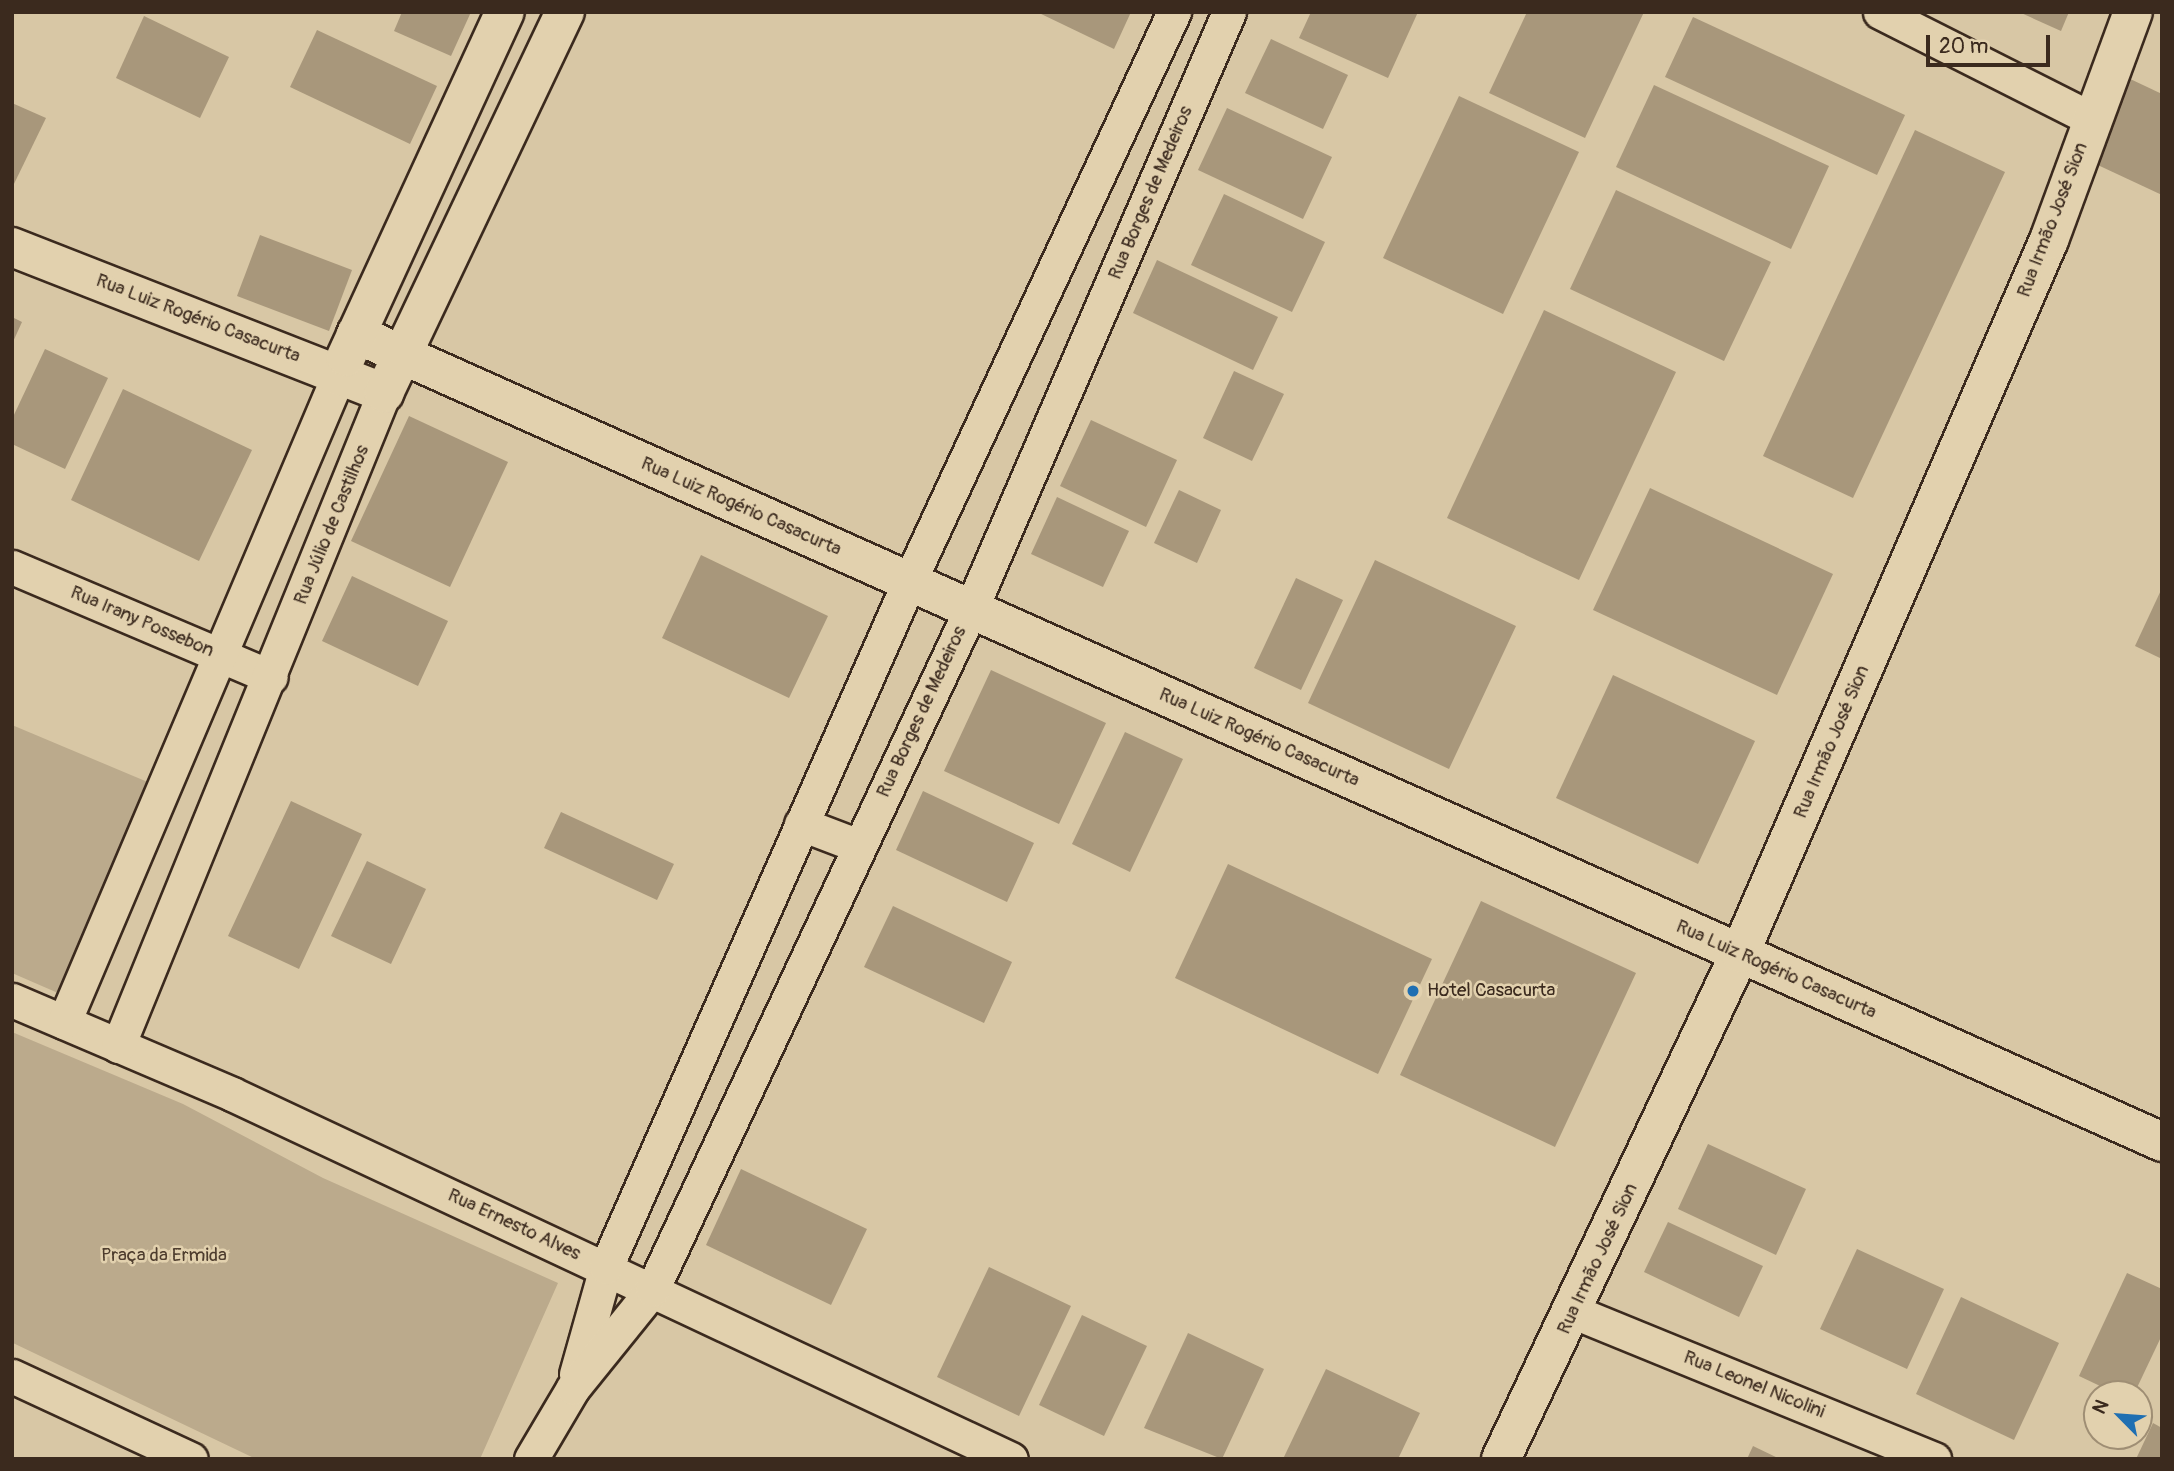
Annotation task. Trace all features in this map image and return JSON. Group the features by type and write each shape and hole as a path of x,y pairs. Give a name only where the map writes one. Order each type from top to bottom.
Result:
{"street":[{"path":"64,1023 145,840 217,654 356,334 505,12"},
{"name":"Rua Júlio de Castilhos","path":"118,1046 271,677 384,393 565,12"},
{"name":"Rua Borges de Medeiros","path":"573,1388 606,1268 909,582 1174,12"},
{"name":"Rua Borges de Medeiros","path":"531,1459 573,1388 652,1290 971,609 1229,12"},
{"path":"1880,12 2092,119"},
{"name":"Rua Irmão José Sion","path":"1501,1459 1574,1312 1740,954 2049,240 2133,12"},
{"name":"Rua Luiz Rogério Casacurta","path":"12,247 384,393"},
{"name":"Rua Luiz Rogério Casacurta","path":"356,334 2162,1142"},
{"name":"Rua Irany Possebon","path":"12,568 271,677"},
{"path":"801,824 859,846"},
{"name":"Rua Ernesto Alves","path":"12,1000 606,1268 1011,1459"},
{"name":"Rua Leonel Nicolini","path":"1574,1312 1934,1459"},
{"path":"12,1376 191,1459"}],"green space":[{"path":"12,725 150,783 58,993 12,973"},
{"name":"Praça da Ermida","path":"12,1032 183,1104 323,1178 558,1283 480,1459 256,1459 13,1343"}],"building":[{"path":"402,12 471,12 451,56 394,31"},
{"path":"1037,12 1131,12 1114,49"},
{"path":"1311,12 1418,12 1388,78 1299,38"},
{"path":"1527,12 1644,12 1585,138 1489,93"},
{"path":"2019,12 2069,12 2061,31"},
{"path":"144,16 229,57 200,118 116,78"},
{"path":"1693,17 1905,115 1877,175 1665,77"},
{"path":"317,30 437,86 410,144 290,87"},
{"path":"1271,39 1348,75 1323,129 1245,93"},
{"path":"2126,77 2162,94 2162,195 2087,160"},
{"path":"1654,85 1829,166 1791,249 1616,167"},
{"path":"1459,96 1579,152 1503,314 1383,258"},
{"path":"12,103 46,118 12,188"},
{"path":"1227,108 1332,157 1303,219 1198,170"},
{"path":"1915,130 2005,172 1853,498 1763,456"},
{"path":"1616,190 1771,262 1724,361 1570,289"},
{"path":"1224,194 1325,242 1292,312 1191,265"},
{"path":"260,235 352,270 329,331 237,296"},
{"path":"1157,260 1278,317 1253,370 1133,313"},
{"path":"1544,310 1676,372 1579,580 1447,518"},
{"path":"12,317 22,322 12,344"},
{"path":"45,349 108,378 65,469 12,444 12,419"},
{"path":"1234,371 1284,394 1252,461 1203,438"},
{"path":"123,389 252,450 199,561 71,500"},
{"path":"409,416 508,462 450,587 351,541"},
{"path":"1091,420 1177,460 1146,527 1060,486"},
{"path":"1650,488 1833,574 1777,695 1593,610"},
{"path":"1179,490 1221,510 1197,563 1154,543"},
{"path":"1057,497 1129,531 1103,587 1031,554"},
{"path":"701,555 828,616 789,698 662,638"},
{"path":"1375,560 1516,626 1449,769 1308,703"},
{"path":"352,576 448,621 418,686 322,641"},
{"path":"1296,578 1343,600 1301,690 1254,668"},
{"path":"2162,588 2162,659 2135,646"},
{"path":"991,670 1106,723 1059,824 944,771"},
{"path":"1613,675 1755,741 1698,864 1556,798"},
{"path":"1125,732 1183,759 1130,872 1072,844"},
{"path":"923,791 1034,843 1007,902 896,850"},
{"path":"291,801 362,834 299,969 228,936"},
{"path":"561,812 674,864 657,900 544,848"},
{"path":"367,861 426,889 391,964 331,936"},
{"path":"1228,864 1432,959 1378,1074 1175,978"},
{"path":"1481,901 1636,973 1555,1147 1400,1075"},
{"path":"893,906 1012,962 984,1023 864,967"},
{"path":"1708,1144 1806,1189 1776,1255 1678,1209"},
{"path":"741,1169 867,1229 831,1305 706,1245"},
{"path":"1668,1222 1763,1266 1739,1317 1644,1272"},
{"path":"1857,1249 1944,1289 1907,1369 1820,1329"},
{"path":"989,1267 1071,1306 1019,1416 937,1377"},
{"path":"2127,1273 2162,1289 2162,1335 2141,1380 2087,1380 2079,1376"},
{"path":"1961,1297 2059,1343 2014,1440 1916,1394"},
{"path":"1082,1315 1147,1346 1104,1436 1039,1405"},
{"path":"1188,1333 1264,1369 1222,1459 1144,1428"},
{"path":"1326,1369 1420,1413 1398,1459 1283,1459"},
{"path":"2153,1423 2162,1428 2162,1459 2136,1459 2140,1450 2153,1450"},
{"path":"1753,1446 1780,1459 1747,1459"}],"place":[{"name":"Hotel Casacurta","path":"1413,991"}]}
